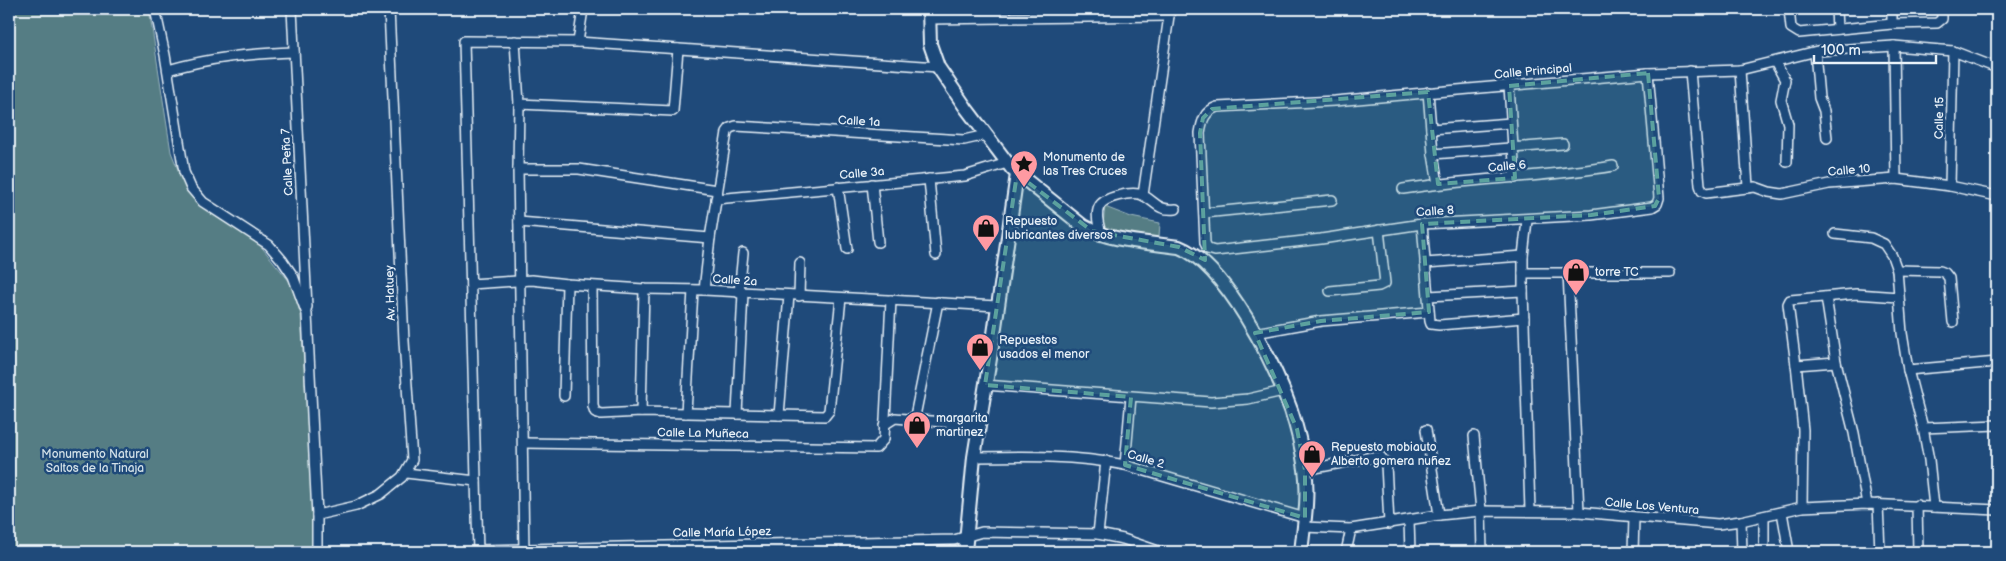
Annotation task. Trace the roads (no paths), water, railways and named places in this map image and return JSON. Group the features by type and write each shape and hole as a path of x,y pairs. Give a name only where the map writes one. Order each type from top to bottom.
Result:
{"street":[{"path":"155,9 168,70 184,172 191,188 203,202 269,246 282,260 292,276 307,314"},
{"name":"Calle Peña 7","path":"292,9 316,515 316,552"},
{"name":"Av. Hatuey","path":"389,9 404,341 412,460 406,473"},
{"path":"578,42 582,9"},
{"path":"1789,9 1790,24 1794,31 1799,33 1892,24 1937,23 1942,19 1942,9"},
{"path":"1836,9 1837,29"},
{"path":"1892,9 1892,24"},
{"path":"1143,195 1170,12 929,14 930,44 938,67 986,135 1017,174 1083,226 1101,234 1120,239 1179,247 1204,254 1255,333 1283,391 1296,429 1305,470 1304,523 1301,552"},
{"path":"478,551 464,41 578,42 938,67"},
{"path":"515,41 519,104 518,168 524,551"},
{"path":"1894,46 1896,179"},
{"name":"Calle Principal","path":"1204,254 1200,132 1204,118 1212,109 1222,106 1335,101 1648,73 1740,70 1815,52 1894,46 1953,52 1997,68"},
{"path":"519,104 673,110 678,49"},
{"path":"168,70 196,62 234,55 294,52"},
{"path":"1815,52 1819,98 1824,111 1827,138"},
{"name":"Calle 15","path":"1950,186 1953,52"},
{"path":"1775,62 1785,80 1781,100 1788,124 1787,162"},
{"path":"1740,70 1748,187"},
{"name":"Calle 10","path":"1690,71 1700,185 1704,192 1755,187 1782,194 1829,184 1896,179 1950,186 1997,196"},
{"name":"Calle 8","path":"1204,254 1422,224 1527,220 1643,209 1655,206 1659,198 1648,73"},
{"path":"1509,86 1515,178"},
{"path":"1428,92 1433,154 1438,184"},
{"path":"1431,129 1511,122"},
{"name":"Calle 1a","path":"717,195 727,132 730,128 736,126 964,140 986,135"},
{"path":"1433,154 1562,144"},
{"name":"Calle 3a","path":"518,168 579,169 717,195 929,180 965,176 1007,163"},
{"name":"Calle 6","path":"1404,189 1613,166"},
{"path":"965,552 974,457 1017,174"},
{"path":"929,180 936,255"},
{"path":"872,184 878,242"},
{"path":"838,187 847,249"},
{"path":"704,290 717,195"},
{"path":"1101,234 1097,215 1099,206 1102,202 1120,195 1143,195 1160,208 1176,209"},
{"path":"1204,213 1332,200"},
{"path":"1527,220 1523,256 1523,291 1530,511"},
{"path":"519,222 710,238"},
{"path":"1422,224 1430,321 1436,325 1524,318"},
{"path":"1330,291 1385,284 1379,230"},
{"path":"1835,234 1871,238 1884,244 1892,256 1897,270 1908,370 1923,428 1929,460 1934,507"},
{"path":"737,414 742,253"},
{"path":"1425,264 1523,256"},
{"path":"799,296 800,263"},
{"path":"1897,270 1940,271 1945,273 1949,278 1953,322"},
{"path":"1568,272 1579,512"},
{"path":"1523,273 1670,273"},
{"name":"Calle 2a","path":"471,284 521,280 644,289 704,290 998,306"},
{"path":"564,396 566,284"},
{"path":"592,286 593,409 598,414 641,412 822,416 828,413 841,298"},
{"path":"641,412 644,289"},
{"path":"686,413 692,290"},
{"path":"1428,296 1523,291"},
{"path":"1802,507 1803,430 1789,302 1791,299 1856,294 1899,296"},
{"path":"779,415 789,296"},
{"path":"1826,297 1829,306 1836,362 1854,433 1867,504"},
{"path":"884,425 890,300"},
{"path":"914,421 938,302"},
{"path":"1255,333 1321,321 1429,312"},
{"path":"1796,364 1798,366 1836,362"},
{"path":"1908,370 1997,362"},
{"path":"985,385 1211,402 1248,399 1283,391"},
{"path":"1124,465 1131,397"},
{"path":"884,425 895,418 979,425"},
{"name":"Calle La Muñeca","path":"523,443 872,449 881,444 884,439 884,425"},
{"path":"1923,428 1997,425"},
{"path":"1426,430 1439,514"},
{"path":"1474,436 1481,512 1482,552"},
{"name":"Calle 2","path":"974,457 1048,456 1106,461 1124,465 1304,523"},
{"path":"1305,470 1372,457 1381,457 1386,464 1389,524"},
{"path":"1098,534 1106,461"},
{"path":"316,515 344,510 367,502 394,486 406,473 476,481"},
{"path":"1878,504 1880,552"},
{"name":"Calle Los Ventura","path":"1304,523 1351,529 1439,514 1530,511 1579,512 1703,524 1741,521 1802,507 1878,504 1997,510"},
{"path":"1917,505 1918,552"},
{"path":"1782,512 1789,552"},
{"path":"1764,516 1764,552"},
{"path":"1633,552 1634,518"},
{"path":"1409,520 1410,552"},
{"path":"1741,521 1742,552"},
{"path":"1346,552 1351,529"},
{"name":"Calle María López","path":"478,551 646,549 954,540 982,532 1098,534 1123,539 1161,552"}],"place":[{"name":"Monumento de las Tres Cruces","path":"1024,188"},
{"name":"Repuesto lubricantes diversos","path":"986,252"},
{"name":"torre TC","path":"1576,296"},
{"name":"Repuestos usados el menor","path":"980,371"},
{"name":"margarita martinez","path":"917,449"},
{"name":"Repuesto mobiauto Alberto gomera nuñez","path":"1312,478"}],"park label":[{"name":"Monumento Natural Saltos de la Tinaja","path":"95,461"}]}
